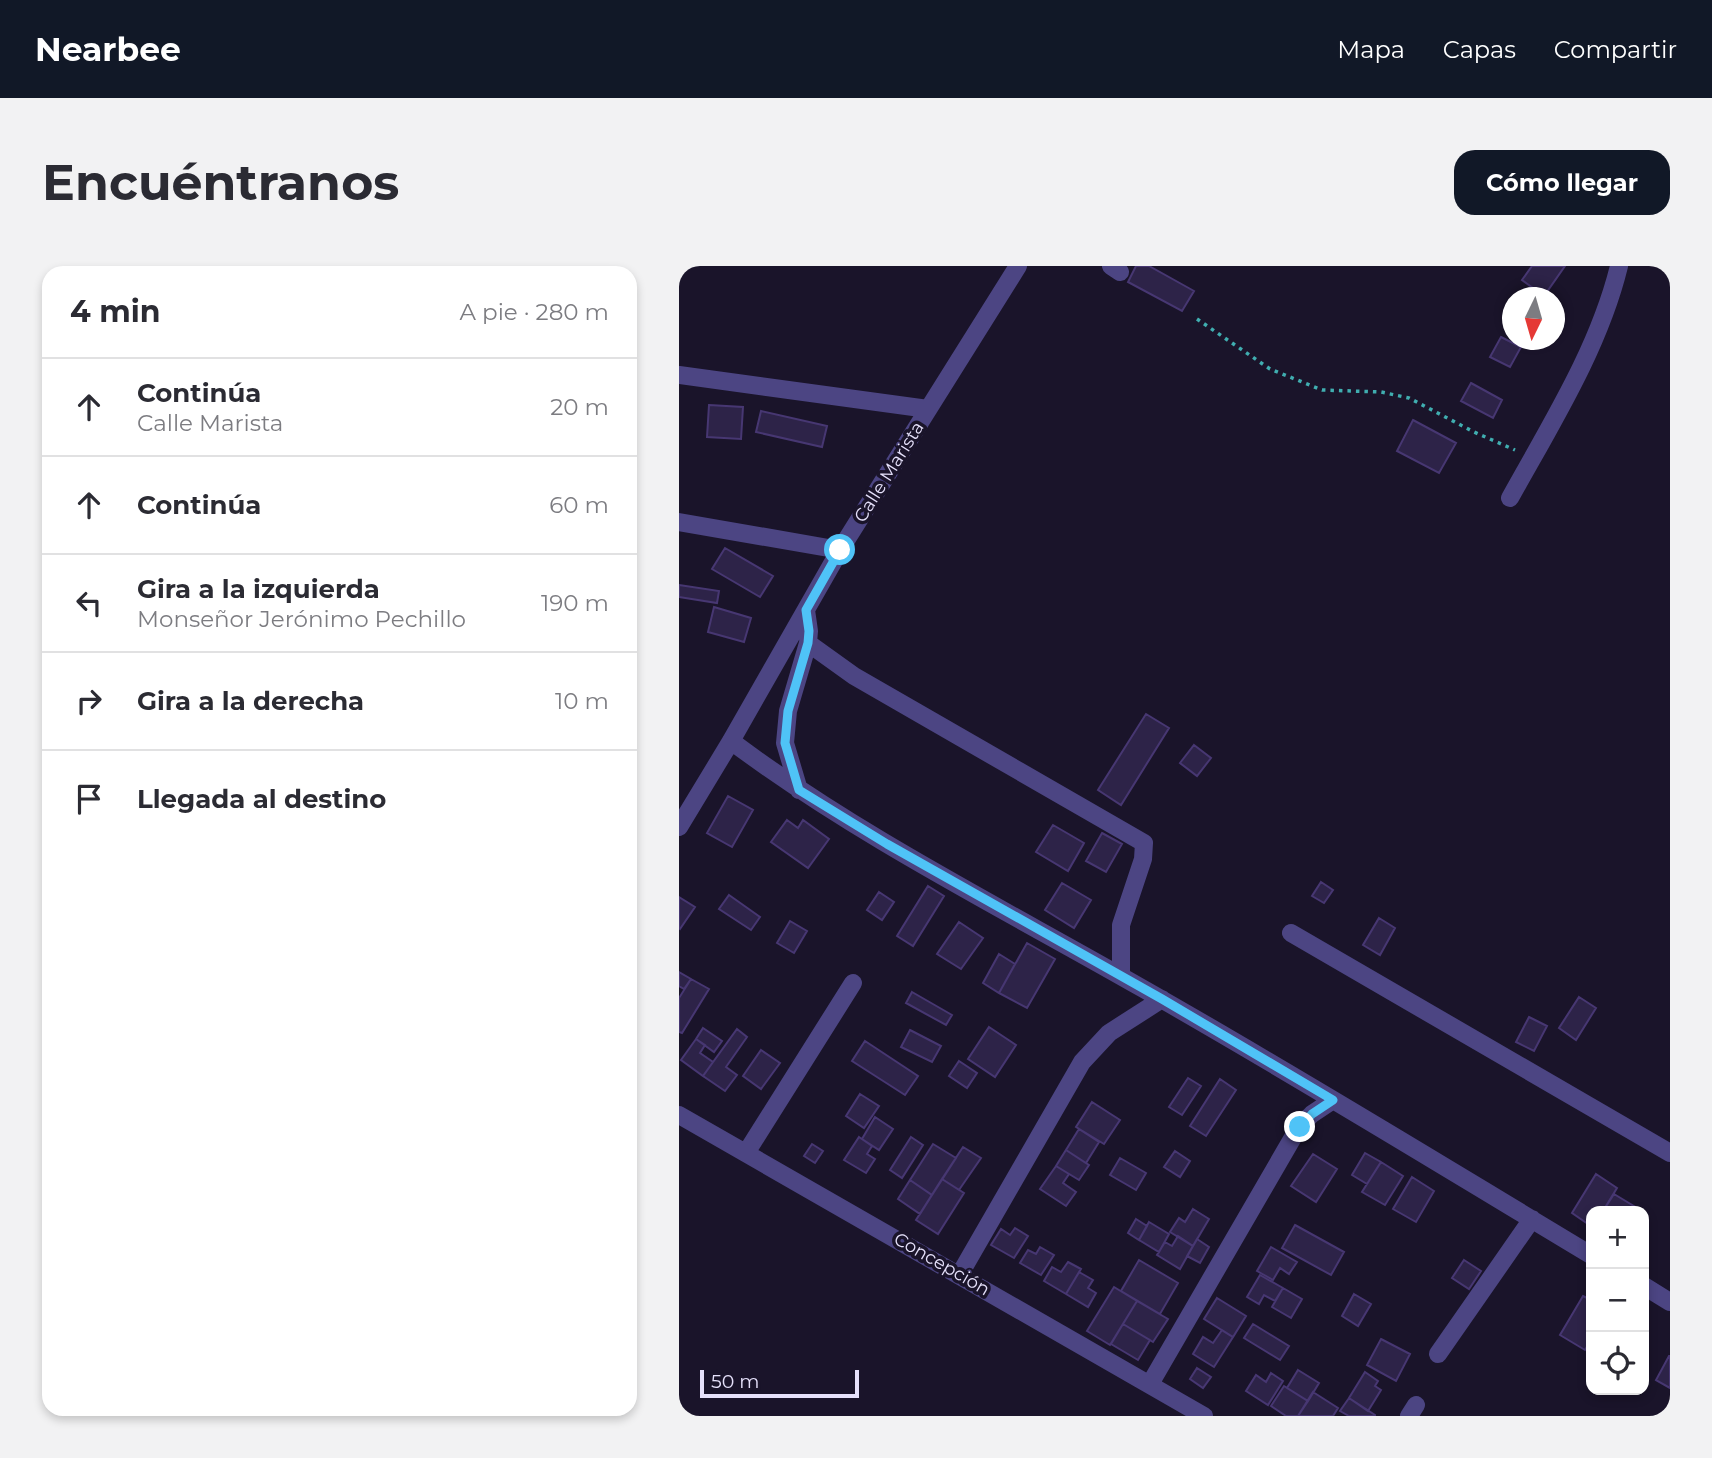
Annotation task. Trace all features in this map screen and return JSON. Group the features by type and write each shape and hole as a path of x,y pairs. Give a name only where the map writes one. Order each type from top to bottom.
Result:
{"street":[{"name":"Calle Marista","path":"679,827 840,550 1018,266"},
{"path":"1510,498 1599,328 1619,266"},
{"path":"679,375 928,410"},
{"path":"679,522 840,550"},
{"path":"799,790 785,743 788,711 808,643 806,610"},
{"path":"808,643 854,676 1144,843 1143,859 1121,925 1121,976"},
{"path":"731,741 799,790 887,844 1162,999 1586,1252"},
{"path":"1291,933 1670,1153"},
{"path":"745,1153 853,983"},
{"path":"960,1274 1081,1062 1109,1033 1162,999"},
{"path":"1150,1384 1300,1127 1312,1114 1333,1100"},
{"name":"Concepción","path":"679,1115 1204,1416"},
{"path":"1438,1354 1532,1219"},
{"path":"1649,1289 1670,1302"}],"path":[{"path":"1197,319 1271,369 1322,390 1381,391 1409,397 1474,432 1533,457"}],"building":[{"path":"1136,266 1149,266 1194,291 1182,311 1128,282"},
{"path":"1532,266 1565,266 1550,287 1532,287 1522,280"},
{"path":"1501,337 1502,350 1519,350 1510,367 1490,357"},
{"path":"1471,383 1502,400 1493,418 1461,401"},
{"path":"709,405 743,407 741,439 707,437"},
{"path":"761,411 827,426 822,447 756,432"},
{"path":"1413,420 1456,443 1439,473 1397,451"},
{"path":"725,548 773,576 760,597 712,569"},
{"path":"679,585 719,591 717,603 679,597"},
{"path":"714,607 751,618 744,642 708,632"},
{"path":"1146,714 1169,728 1121,805 1098,790"},
{"path":"1194,745 1211,758 1197,776 1180,763"},
{"path":"728,796 753,810 732,847 707,833"},
{"path":"787,820 798,828 803,820 829,839 808,868 771,842"},
{"path":"1053,825 1084,843 1068,871 1036,852"},
{"path":"1102,833 1122,844 1106,872 1086,861"},
{"path":"1321,882 1333,890 1324,903 1312,896"},
{"path":"1062,883 1091,900 1074,928 1045,910"},
{"path":"928,886 944,896 913,946 897,936"},
{"path":"879,892 894,902 882,920 867,910"},
{"path":"729,895 760,917 751,930 719,909"},
{"path":"679,897 695,907 680,929 679,928"},
{"path":"1379,918 1395,928 1380,955 1363,945"},
{"path":"790,921 807,931 794,953 777,943"},
{"path":"959,922 983,938 961,969 937,954"},
{"path":"1027,943 1055,959 1027,1008 999,993"},
{"path":"999,954 1015,964 999,993 983,983"},
{"path":"679,972 691,979 684,989 679,986"},
{"path":"691,979 709,989 682,1033 679,1032 679,998"},
{"path":"912,992 952,1015 946,1025 906,1003"},
{"path":"1579,997 1596,1008 1576,1040 1559,1028"},
{"path":"1529,1017 1547,1026 1534,1051 1516,1042"},
{"path":"989,1027 1016,1045 995,1077 968,1059"},
{"path":"703,1028 722,1041 714,1052 696,1039"},
{"path":"737,1029 747,1037 726,1067 737,1075 725,1091 703,1076"},
{"path":"910,1030 941,1046 932,1062 901,1047"},
{"path":"696,1039 705,1045 700,1053 713,1062 703,1076 681,1060"},
{"path":"865,1041 918,1076 905,1095 852,1061"},
{"path":"761,1050 780,1063 761,1089 743,1076"},
{"path":"959,1061 977,1073 967,1088 949,1076"},
{"path":"1188,1078 1201,1086 1182,1115 1169,1107"},
{"path":"1220,1079 1236,1090 1206,1136 1190,1126"},
{"path":"860,1094 879,1106 864,1128 846,1116"},
{"path":"1092,1102 1120,1120 1104,1144 1076,1127"},
{"path":"875,1117 893,1129 879,1150 862,1139"},
{"path":"1079,1129 1099,1142 1086,1163 1066,1150"},
{"path":"859,1137 872,1146 867,1154 875,1159 866,1173 844,1160"},
{"path":"911,1137 923,1145 902,1178 890,1170"},
{"path":"812,1144 823,1151 815,1163 804,1156"},
{"path":"933,1144 956,1158 932,1195 910,1180"},
{"path":"963,1147 981,1158 959,1190 942,1179"},
{"path":"1066,1150 1089,1165 1079,1180 1056,1166"},
{"path":"1175,1151 1190,1161 1180,1177 1164,1167"},
{"path":"1365,1153 1381,1162 1367,1184 1352,1175"},
{"path":"1313,1154 1337,1169 1316,1202 1291,1186"},
{"path":"1120,1158 1146,1173 1136,1190 1110,1175"},
{"path":"1381,1162 1403,1176 1385,1205 1362,1192"},
{"path":"1056,1166 1069,1174 1063,1183 1076,1192 1066,1206 1040,1189"},
{"path":"1596,1174 1617,1188 1606,1206 1586,1206 1586,1223 1572,1213"},
{"path":"1412,1177 1434,1191 1416,1222 1393,1209"},
{"path":"942,1179 964,1193 938,1234 916,1220"},
{"path":"910,1180 932,1195 920,1214 898,1199"},
{"path":"1614,1194 1634,1206 1606,1206"},
{"path":"1193,1209 1209,1219 1193,1246 1170,1232 1179,1218 1185,1222"},
{"path":"1136,1219 1147,1226 1139,1240 1128,1233"},
{"path":"1149,1222 1169,1234 1159,1252 1139,1240"},
{"path":"1295,1225 1344,1252 1331,1275 1282,1248"},
{"path":"1015,1228 1028,1236 1014,1258 991,1245 1001,1229 1010,1235"},
{"path":"1178,1236 1193,1246 1180,1269 1157,1255 1165,1242 1172,1246"},
{"path":"1197,1239 1209,1247 1200,1263 1187,1256"},
{"path":"1040,1247 1054,1255 1041,1275 1020,1263 1028,1250 1036,1254"},
{"path":"1271,1247 1297,1262 1289,1274 1280,1268 1273,1280 1257,1271"},
{"path":"1139,1260 1178,1283 1160,1314 1121,1291"},
{"path":"1464,1260 1481,1271 1469,1289 1452,1278"},
{"path":"1068,1262 1081,1269 1066,1294 1044,1281 1052,1267 1061,1272"},
{"path":"1079,1272 1093,1280 1088,1288 1096,1293 1088,1307 1066,1294"},
{"path":"1260,1275 1283,1288 1275,1301 1264,1295 1259,1304 1247,1297"},
{"path":"1114,1287 1137,1301 1110,1345 1087,1331"},
{"path":"1283,1288 1302,1299 1291,1318 1272,1307"},
{"path":"1354,1294 1371,1304 1358,1326 1342,1316"},
{"path":"1583,1296 1586,1298 1585,1350 1560,1335"},
{"path":"1217,1298 1246,1316 1233,1337 1204,1319"},
{"path":"1137,1301 1168,1319 1153,1342 1123,1324"},
{"path":"1123,1324 1150,1340 1138,1360 1111,1344"},
{"path":"1253,1324 1289,1346 1280,1360 1244,1338"},
{"path":"1222,1330 1233,1337 1214,1367 1193,1354 1203,1337 1213,1343"},
{"path":"1381,1339 1410,1354 1396,1381 1367,1365"},
{"path":"1670,1356 1670,1388 1656,1380"},
{"path":"1197,1368 1211,1377 1203,1388 1190,1379"},
{"path":"1298,1370 1319,1383 1308,1401 1287,1388"},
{"path":"1365,1372 1378,1381 1375,1386 1381,1390 1368,1411 1349,1398"},
{"path":"1271,1373 1283,1381 1268,1405 1246,1391 1256,1375 1266,1382"},
{"path":"1284,1386 1308,1401 1298,1416 1286,1416 1271,1406"},
{"path":"1313,1392 1338,1408 1333,1416 1298,1416"},
{"path":"1349,1398 1375,1416 1349,1416 1340,1411"}],"route":[{"path":"840,550 806,610 808,643 788,711 785,743 799,790 887,844 1162,999 1333,1100 1312,1114 1300,1127"}]}
